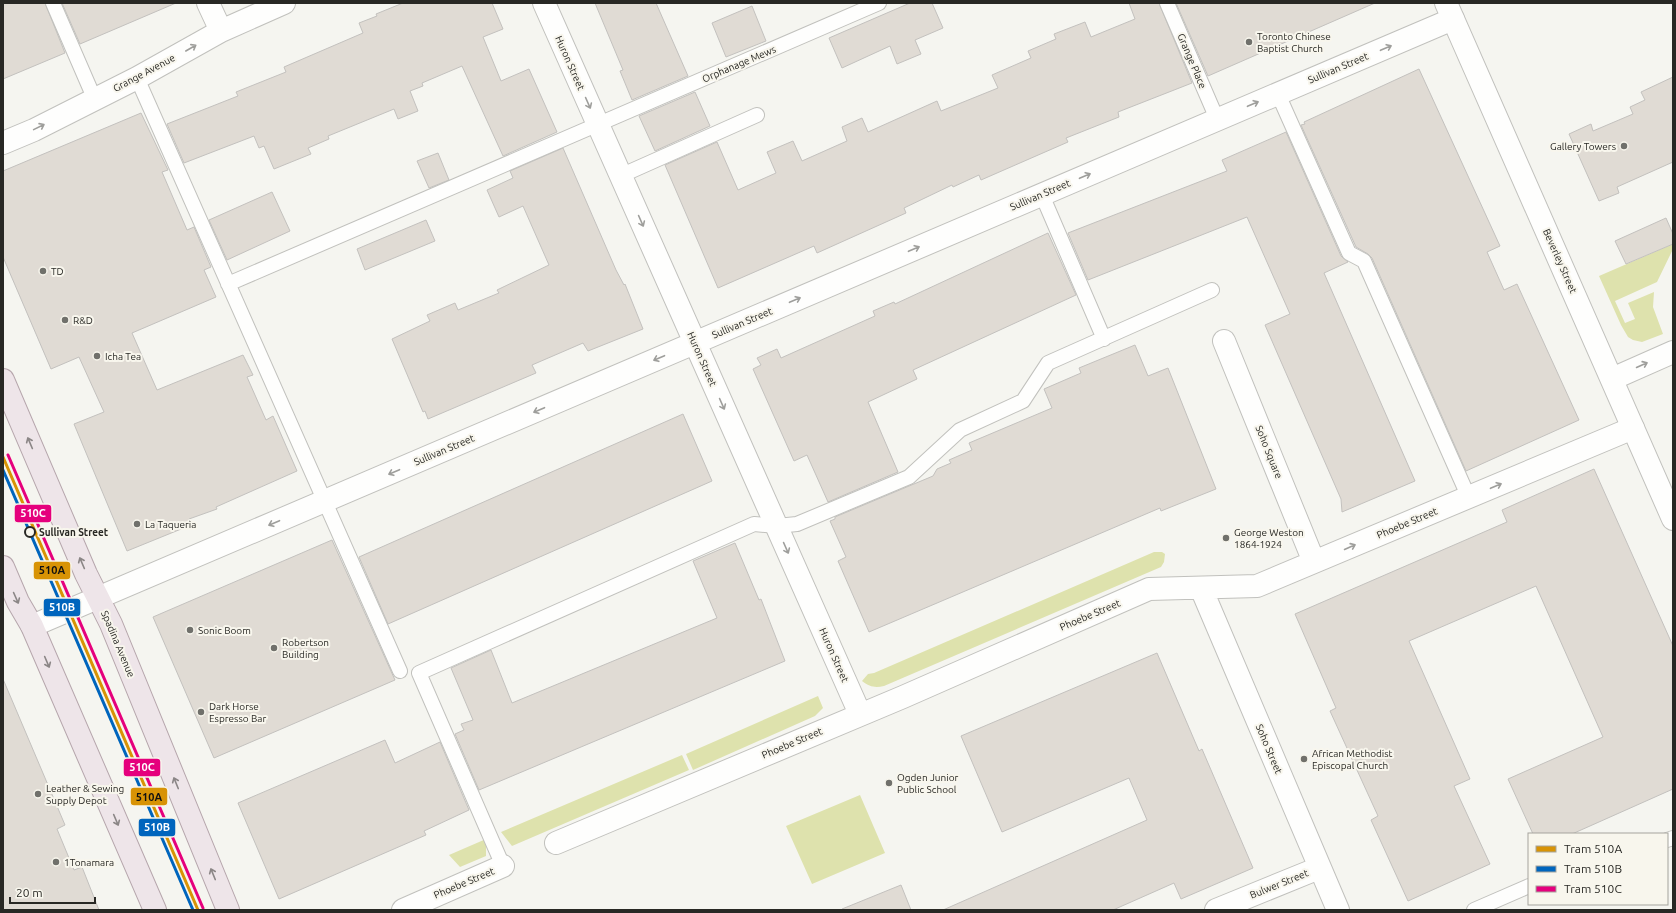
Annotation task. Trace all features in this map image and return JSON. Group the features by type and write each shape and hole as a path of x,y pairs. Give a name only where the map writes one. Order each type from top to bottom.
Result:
{"main road":[{"name":"Spadina Avenue","path":"3,380 98,598 111,624 228,910"},
{"path":"3,567 18,602 32,626 155,910"}],"street":[{"path":"208,3 221,31"},
{"name":"Grange Avenue","path":"3,143 34,130 95,100 221,31 284,3"},
{"name":"Huron Street","path":"544,3 860,714"},
{"name":"Sullivan Street","path":"32,626 1278,94 1450,11"},
{"name":"Beverley Street","path":"1450,11 1673,519"},
{"name":"Soho Square","path":"1224,341 1314,562"},
{"path":"1612,379 1673,352"},
{"name":"Phoebe Street","path":"556,843 1149,590 1257,586 1633,428"},
{"name":"Soho Street","path":"1201,588 1338,910"},
{"name":"Phoebe Street","path":"402,910 503,866"},
{"name":"Bulwer Street","path":"1216,910 1319,868"}],"lane":[{"path":"53,3 95,100"},
{"name":"Orphanage Mews","path":"228,284 879,3"},
{"name":"Grange Place","path":"1167,3 1217,119"},
{"path":"137,78 400,671"},
{"path":"1278,94 1349,253 1364,262 1469,498"},
{"path":"620,176 757,115"},
{"path":"1042,195 1104,338"},
{"path":"503,866 419,673 754,524 776,526 797,524 909,477 960,430 1023,401 1048,363 1212,290"},
{"path":"1474,910 1528,886"}],"green space":[{"path":"1673,244 1673,249 1657,282 1615,301 1625,323 1635,319 1628,303 1654,292 1653,307 1663,334 1642,342 1633,340 1628,337 1621,325 1599,276"},
{"path":"1154,552 1162,552 1165,554 1164,562 1161,567 884,686 878,687 868,685 862,681 868,674 874,673"},
{"path":"818,696 823,708 815,716 693,770 686,754"},
{"path":"682,755 689,770 512,846 501,832"},
{"path":"860,795 885,853 812,884 786,826"},
{"path":"486,839 486,856 460,867 449,855"}],"building":[{"path":"3,3 45,3 65,53 3,79"},
{"path":"62,3 176,3 80,44"},
{"path":"403,3 492,3 503,29 483,37 501,81 529,69 557,132 503,156 462,66 422,83 423,86 410,91 418,111 398,119 394,109 328,136 329,139 308,148 311,154 274,169 264,146 259,148 254,136 184,163 167,124 238,96 236,92 286,72 284,67 363,33 359,23"},
{"path":"595,3 656,3 688,76 632,100 620,71 623,70"},
{"path":"910,3 932,3 943,28 915,40 921,54 897,64 890,46 842,68 829,38"},
{"path":"1129,3 1159,3 1192,83 1118,112 1119,117 1066,138 1068,142 981,180 979,175 953,187 952,185 904,208 906,213 817,253 814,246 718,288 665,165 717,142 738,190 776,173 767,152 793,141 802,161 847,141 842,127 862,118 868,132 937,101 941,111 998,88 992,75 1031,58 1028,51 1056,39 1054,34 1085,22 1091,37 1135,19"},
{"name":"Toronto Chinese Baptist Church","path":"1176,3 1375,3 1208,76"},
{"path":"752,6 766,41 726,57 712,23"},
{"path":"1419,69 1500,246 1487,252 1504,290 1517,284 1579,420 1466,471 1372,258 1356,247 1301,125 1305,124 1304,122"},
{"name":"Gallery Towers","path":"1673,77 1673,162 1617,187 1619,193 1599,201 1569,134 1591,124 1593,131 1633,114 1630,107 1645,100 1641,92"},
{"path":"695,92 710,126 655,151 639,116"},
{"path":"141,113 168,170 162,172 187,230 194,227 211,267 204,270 216,297 132,333 157,390 243,355 253,375 247,377 266,420 273,416 297,471 216,507 217,509 189,519 191,525 127,551 74,424 104,412 79,357 51,369 3,257 3,171"},
{"path":"1286,132 1341,256 1348,262 1324,273 1415,481 1342,512 1341,499 1265,325 1290,314 1247,217 1088,280 1068,233 1227,171 1222,160"},
{"path":"563,148 616,270 624,285 625,284 643,329 588,351 583,343 532,365 536,373 428,419 425,411 423,412 392,339 430,321 427,315 455,303 458,310 499,293 497,290 549,265 523,206 499,217 487,190 513,178 510,171"},
{"path":"438,153 449,180 429,188 417,161"},
{"path":"272,192 290,231 227,260 209,220"},
{"path":"1666,218 1673,234 1673,244 1626,264 1615,241"},
{"path":"426,220 435,241 365,270 357,249"},
{"path":"1048,233 1076,295 913,370 917,379 868,402 898,472 828,502 807,455 794,461 753,369 761,365 757,358 777,349 781,358 875,316 873,311 894,302 895,304"},
{"path":"1135,345 1148,376 1168,368 1216,489 1161,511 1160,508 869,632 838,561 846,557 830,521 835,519 835,517 933,476 937,469 951,463 949,460 972,450 969,443 1052,408 1044,389 1081,373 1079,368"},
{"path":"683,414 712,481 388,624 359,557"},
{"path":"1594,469 1673,646 1673,789 1574,833 1533,833 1508,779 1603,737 1536,586 1409,641 1470,779 1454,786 1490,864 1408,901 1371,820 1378,816 1330,711 1336,708 1295,614 1507,522 1502,510"},
{"name":"Robertson Building","path":"332,540 395,680 214,758 153,617"},
{"path":"735,543 759,600 761,599 785,661 479,790 455,734 464,730 461,724 473,720 451,668 491,650 512,703 717,618 693,561"},
{"path":"1157,653 1199,751 1202,749 1253,868 1181,899 1174,883 1113,910 943,910 1147,820 1129,778 1002,832 961,736"},
{"path":"3,679 65,825 57,829 74,870 82,867 99,910 3,910"},
{"path":"385,740 395,763 440,742 469,810 424,831 426,835 279,899 238,803"},
{"path":"901,885 911,910 842,910 842,909"}],"tram line":[{"name":"510C","path":"8,455 203,908"},
{"name":"510A","path":"3,457 198,910"},
{"name":"510B","path":"3,470 193,910"}],"place":[{"name":"Toronto Chinese Baptist Church","path":"1249,42"},
{"name":"Gallery Towers","path":"1624,146"},
{"name":"TD","path":"43,271"},
{"name":"R&D","path":"65,320"},
{"name":"Icha Tea","path":"97,356"},
{"name":"La Taqueria","path":"137,524"},
{"name":"Sullivan Street","path":"30,532"},
{"name":"George Weston 1864-1924","path":"1226,538"},
{"name":"Sonic Boom","path":"190,630"},
{"name":"Robertson Building","path":"274,648"},
{"name":"Dark Horse Espresso Bar","path":"201,712"},
{"name":"African Methodist Episcopal Church","path":"1304,759"},
{"name":"Ogden Junior Public School","path":"889,783"},
{"name":"Leather & Sewing Supply Depot","path":"38,794"},
{"name":"1Tonamara","path":"56,862"}]}
